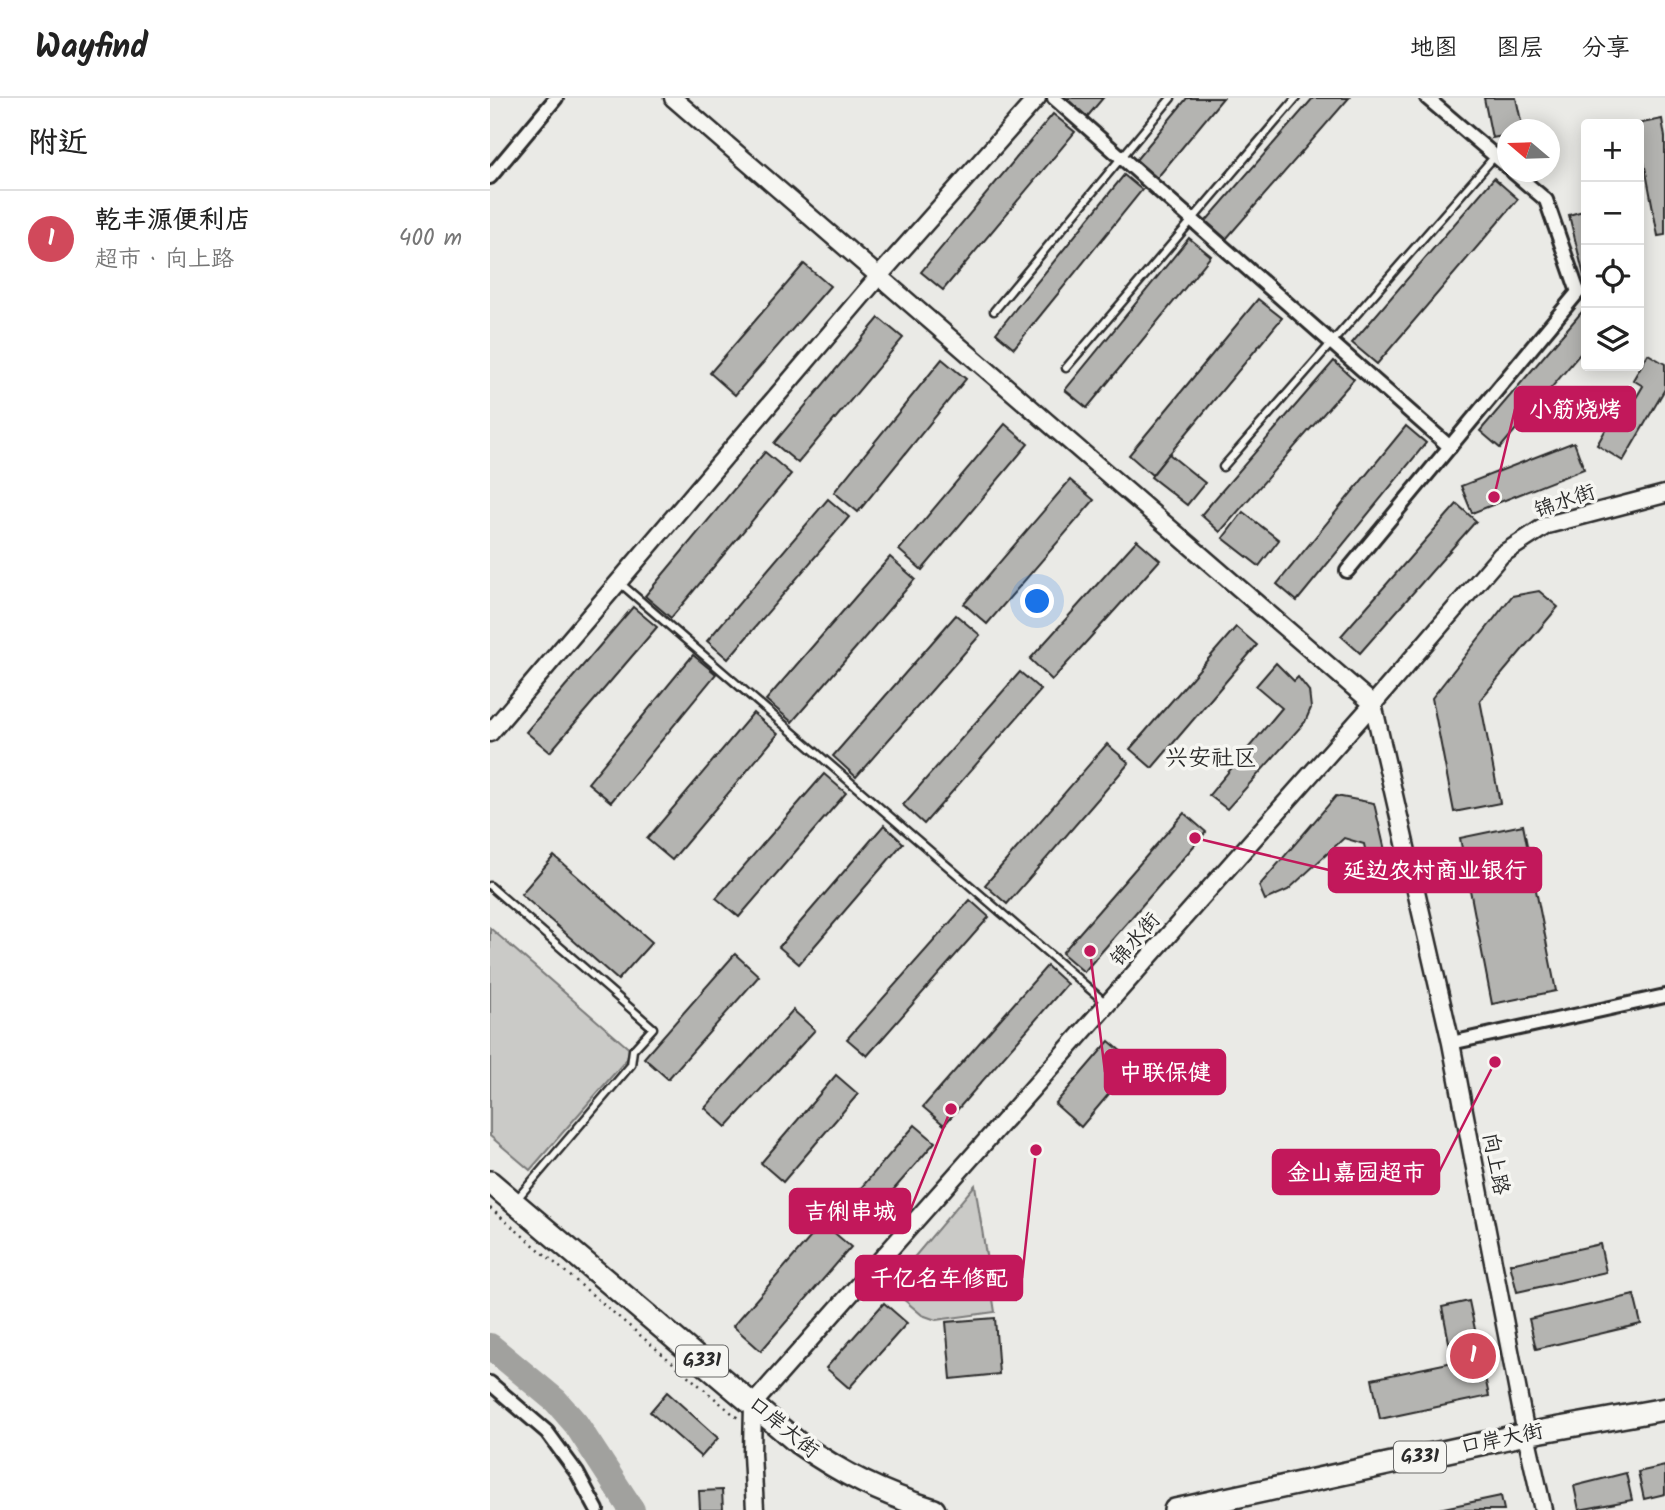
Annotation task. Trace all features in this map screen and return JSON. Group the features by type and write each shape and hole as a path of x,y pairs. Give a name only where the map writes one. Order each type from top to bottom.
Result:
{"highway":[{"name":"口岸大街","path":"490,1181 798,1443 833,1468 864,1484 934,1510"},
{"name":"口岸大街","path":"1175,1510 1525,1434 1665,1409"}],"street":[{"path":"490,177 556,98"},
{"path":"673,98 1373,704"},
{"path":"490,733 878,277 1037,98"},
{"path":"1054,98 1450,447"},
{"path":"1427,98 1495,156"},
{"path":"1347,571 1578,292 1546,200 1525,182"},
{"name":"锦水街","path":"753,1405 1373,704 1501,555 1547,525 1665,494"},
{"name":"向上路","path":"1373,704 1451,1043 1525,1434 1543,1510"},
{"path":"1451,1043 1665,996"},
{"path":"490,1383 547,1432 577,1473 597,1510"},
{"path":"753,1405 755,1510"}],"lane":[{"path":"994,311 1171,98"},
{"path":"1066,368 1296,98"},
{"path":"1223,467 1495,156"},
{"path":"618,582 1107,1004"},
{"path":"490,886 653,1028 633,1050 631,1065 514,1202"}],"path":[{"path":"490,1208 753,1430"}],"shaded area":[{"path":"490,928 633,1052 530,1170 490,1136"},
{"path":"975,1185 995,1312 936,1320 922,1315 889,1287"}],"building":[{"path":"1065,98 1103,98 1087,117"},
{"path":"1187,98 1223,98 1157,178 1136,160"},
{"path":"1313,98 1349,98 1226,239 1206,221"},
{"path":"1484,98 1516,98 1521,119 1497,119 1497,137 1492,138"},
{"path":"1053,114 1075,132 943,290 921,272"},
{"path":"1662,119 1665,137 1665,235 1658,236 1644,162 1644,123"},
{"path":"1124,175 1142,190 1014,348 996,333"},
{"path":"1494,178 1518,199 1377,364 1352,343"},
{"path":"1581,211 1581,264 1569,215"},
{"path":"1189,238 1211,256 1087,408 1065,390"},
{"path":"804,264 830,286 735,395 710,373"},
{"path":"1258,299 1282,318 1152,475 1129,455"},
{"path":"1581,313 1581,353 1500,448 1480,431"},
{"path":"879,318 903,338 798,463 774,443"},
{"path":"1648,354 1665,364 1665,389 1623,461 1597,445 1611,420 1620,425 1643,386 1633,380 1638,371 1644,371 1644,361"},
{"path":"942,359 966,379 858,512 834,492"},
{"path":"1334,361 1354,379 1220,532 1201,515"},
{"path":"1005,424 1028,444 922,570 899,550"},
{"path":"1406,426 1426,443 1297,601 1277,584"},
{"path":"1574,442 1584,469 1472,513 1461,486"},
{"path":"765,452 791,474 671,618 645,596"},
{"path":"1169,454 1205,483 1187,505 1151,477"},
{"path":"1070,480 1094,500 987,624 964,604"},
{"path":"828,499 849,517 728,659 707,641"},
{"path":"1457,504 1476,521 1360,653 1341,636"},
{"path":"1243,512 1279,540 1259,566 1223,538"},
{"path":"1137,540 1160,560 1052,680 1030,659"},
{"path":"890,557 915,579 792,722 766,700"},
{"path":"1539,591 1558,607 1480,700 1500,803 1454,812 1432,698 1512,596"},
{"path":"633,607 657,627 550,752 526,732"},
{"path":"956,615 980,635 856,777 833,756"},
{"path":"1236,627 1257,645 1152,768 1130,749"},
{"path":"693,655 716,674 611,802 588,783"},
{"path":"1276,663 1294,681 1298,677 1309,691 1311,708 1305,722 1227,809 1209,795 1282,708 1256,686"},
{"path":"1020,672 1041,690 924,824 903,805"},
{"path":"753,713 778,734 672,860 647,839"},
{"path":"1107,744 1129,763 1007,904 985,885"},
{"path":"824,774 846,793 739,917 716,898"},
{"path":"1336,796 1374,803 1392,881 1373,886 1364,844 1344,838 1288,890 1265,900 1259,886"},
{"path":"1184,813 1206,832 1084,972 1062,953"},
{"path":"884,825 903,843 799,964 779,947"},
{"path":"1523,825 1556,991 1492,1004 1460,838"},
{"path":"554,856 652,942 618,980 521,894"},
{"path":"970,900 989,917 867,1056 847,1039"},
{"path":"735,954 759,976 668,1079 644,1058"},
{"path":"1047,966 1067,984 944,1125 923,1107"},
{"path":"793,1010 815,1030 726,1127 705,1108"},
{"path":"1109,1041 1135,1063 1081,1127 1055,1104"},
{"path":"836,1075 858,1094 783,1182 761,1163"},
{"path":"915,1125 935,1142 862,1226 843,1209"},
{"path":"823,1223 851,1247 761,1351 733,1326"},
{"path":"1600,1244 1606,1272 1517,1292 1510,1264"},
{"path":"1634,1295 1641,1324 1536,1349 1529,1319"},
{"path":"1469,1301 1489,1396 1380,1419 1372,1379 1453,1362 1442,1307"},
{"path":"884,1303 907,1323 849,1388 826,1368"},
{"path":"995,1318 999,1374 951,1379 946,1322"},
{"path":"667,1392 718,1438 701,1457 650,1412"},
{"path":"1665,1466 1665,1494 1644,1499 1638,1472"},
{"path":"1626,1473 1632,1500 1579,1510 1574,1486"},
{"path":"722,1490 723,1510 700,1510 699,1491"},
{"path":"1501,1496 1504,1510 1434,1510"}],"waterway":[{"path":"490,1346 556,1401 576,1424 632,1510"}],"place":[{"name":"小筋烧烤","path":"1494,497"},
{"name":"延边农村商业银行","path":"1195,838"},
{"name":"中联保健","path":"1090,951"},
{"name":"金山嘉园超市","path":"1495,1062"},
{"name":"吉俐串城","path":"951,1109"},
{"name":"千亿名车修配","path":"1036,1150"},
{"name":"乾丰源便利店","path":"1473,1356"}],"district":[{"name":"兴安社区","path":"1211,759"}]}
